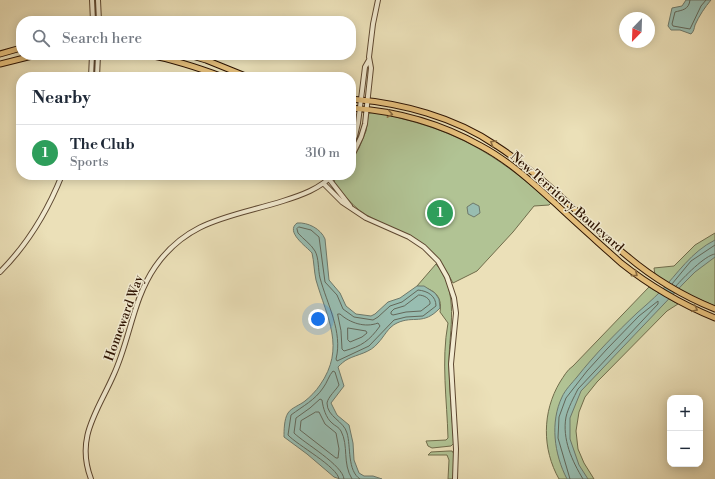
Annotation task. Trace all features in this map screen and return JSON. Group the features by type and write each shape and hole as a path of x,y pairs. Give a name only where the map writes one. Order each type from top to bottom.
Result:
{"main road":[{"path":"0,54 16,49"},
{"path":"0,64 16,60"},
{"path":"172,60 208,72"},
{"path":"201,60 231,72"},
{"name":"New Territory Boulevard","path":"356,100 421,112 478,134 496,145 544,180 626,256 682,294 715,309"},
{"name":"New Territory Boulevard","path":"356,109 419,120 457,134 482,146 522,175 636,276 674,299 715,318"}],"street":[{"path":"92,0 93,16"},
{"path":"98,0 99,16"},
{"path":"356,148 361,138 367,110 371,68 369,60 373,24 378,0"},
{"path":"91,72 92,60"},
{"path":"97,72 98,60"},
{"path":"356,132 365,67 369,60"},
{"path":"457,134 460,126"},
{"path":"0,272 21,249 33,231 48,205 60,180"},
{"name":"Homeward Way","path":"90,479 85,455 87,431 92,417 110,384 121,359 142,290 148,277 162,258 182,238 208,223 224,217 294,198 310,192 328,180"},
{"path":"330,180 352,208"},
{"path":"324,184 336,197 366,218 409,237 424,247 438,261 450,284 456,313 451,364 455,444 455,479"}],"green space":[{"path":"369,113 386,114 425,125 465,141 483,151 517,174 551,203 549,205 534,206 513,232 477,271 453,283 435,255 421,242 363,213 352,204 334,183 335,180 356,180 356,152 366,131"},
{"path":"715,233 715,306 687,294 655,275 654,268 674,266 695,245"},
{"path":"436,264 443,275 451,299 452,312 449,372 454,443 451,446 432,448 428,446 426,441 446,440 448,438 445,352 448,323 440,312 440,301 435,293 417,286"},
{"path":"649,287 678,304 667,311 597,382 585,397 579,412 576,431 578,449 584,463 594,479 559,479 549,455 546,430 547,418 554,394 567,371"},
{"path":"452,451 454,454 454,479 448,479 449,460 447,455 428,455 431,452"}],"water":[{"path":"686,0 711,0 700,15 691,34 680,30 671,30 668,26 672,8 682,6"},
{"path":"473,203 479,206 480,213 474,217 468,214 467,207"},
{"path":"297,223 310,225 323,235 325,239 329,280 340,293 346,306 356,314 371,316 388,302 400,298 417,286 424,286 435,293 439,299 440,308 434,313 423,319 408,320 397,323 386,332 380,341 371,349 348,359 338,367 344,386 331,403 337,415 349,425 353,443 354,460 359,473 364,476 373,476 382,479 340,479 334,477 284,437 285,422 288,413 315,392 320,385 328,371 332,358 333,346 329,320 316,280 312,253 295,235 293,230"},
{"path":"715,240 715,257 695,272 684,283 581,391 570,418 570,439 579,465 588,479 567,479 559,459 555,438 558,407 565,392 591,360 660,292 685,263 706,245"}],"place":[{"name":"The Club","path":"440,213"}]}
